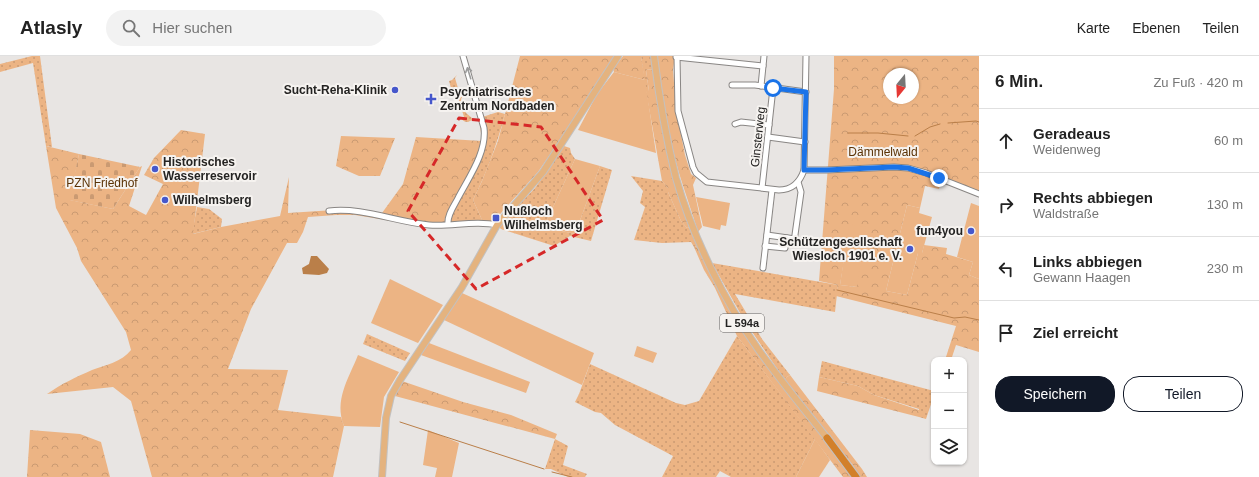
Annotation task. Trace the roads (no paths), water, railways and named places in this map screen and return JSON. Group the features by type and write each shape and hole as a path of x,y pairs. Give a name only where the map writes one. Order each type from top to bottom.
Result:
{"highway":[{"name":"L 594a","path":"827,438 856,477"}],"main road":[{"path":"382,477 386,418 391,396 462,287 497,224 543,172 618,56"},
{"name":"L 594a","path":"654,56 664,119 676,178 700,242 719,283 737,316 758,348 827,438"}],"street":[{"path":"760,86 764,56"},
{"path":"763,66 676,57 678,111 693,167 696,173 707,182 772,190 784,190 790,188 798,182 804,170 806,56"},
{"path":"448,224 449,215 474,167 483,145 485,133 464,57"},
{"path":"732,85 760,86 806,92"},
{"name":"Ginsterweg","path":"762,188 773,88"},
{"path":"735,124 741,122 770,125"},
{"path":"768,137 805,142"},
{"path":"804,170 894,167 908,168 926,173 979,194"},
{"path":"767,235 795,240 801,192 798,182"},
{"path":"763,268 772,190"},
{"path":"329,211 350,210 427,225 497,224"},
{"path":"765,246 785,248 787,238"}],"waterway":[{"path":"948,123 979,122"},
{"path":"915,136 930,127 940,124"},
{"path":"848,133 878,133 908,136"},
{"path":"837,290 954,318 965,317 979,320"},
{"path":"400,422 544,469"},
{"path":"552,472 572,477"}],"place":[{"name":"Sucht-Reha-Klinik","path":"395,90"},
{"name":"Psychiatrisches Zentrum Nordbaden","path":"431,99"},
{"name":"Historisches Wasserreservoir","path":"155,169"},
{"name":"Wilhelmsberg","path":"165,200"},
{"name":"Nußloch Wilhelmsberg","path":"496,218"},
{"name":"fun4you","path":"971,231"},
{"name":"Schützengesellschaft Wiesloch 1901 e. V.","path":"910,249"}],"park label":[{"name":"Dämmelwald","path":"883,152"},
{"name":"PZN Friedhof","path":"102,183"}]}
